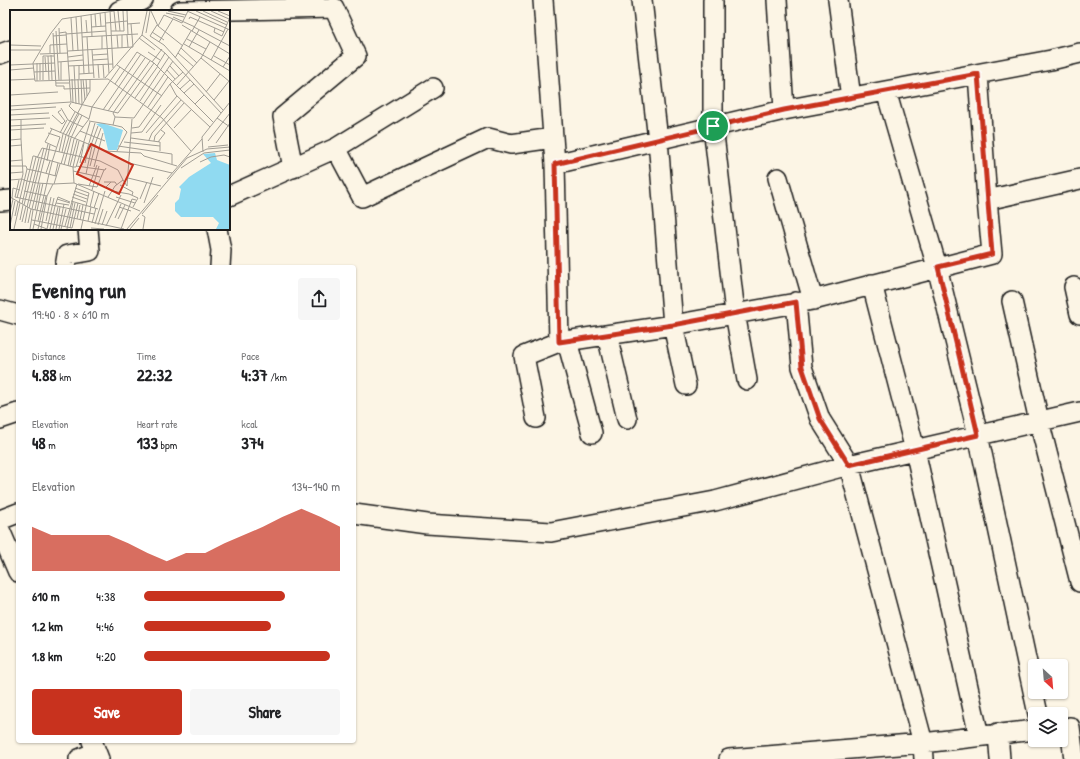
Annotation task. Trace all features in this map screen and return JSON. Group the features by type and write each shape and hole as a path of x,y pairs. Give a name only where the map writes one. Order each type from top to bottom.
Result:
{"street":[{"path":"121,10 144,0"},
{"path":"168,0 179,10"},
{"path":"543,0 555,164 563,342 592,433"},
{"path":"642,0 658,140 673,325 686,385"},
{"path":"713,0 713,126 735,313 747,380"},
{"path":"777,0 784,110"},
{"path":"838,0 851,98"},
{"path":"230,10 334,8 356,56 283,117 293,168"},
{"path":"0,54 10,50"},
{"path":"555,164 784,110 1051,60 1080,53"},
{"path":"536,418 524,356 563,342 673,325 805,301 992,254 978,74"},
{"path":"230,196 336,148 433,88"},
{"path":"886,91 938,267 978,435 1036,707"},
{"path":"336,148 362,197 488,138 511,144 553,138"},
{"path":"778,178 805,301 802,367 820,419 849,465 924,751"},
{"path":"987,200 1080,179"},
{"path":"0,201 10,200"},
{"path":"65,265 67,255 90,251 88,230"},
{"path":"217,230 222,250 220,265"},
{"path":"872,284 915,450 979,736"},
{"path":"1074,287 1080,314"},
{"path":"1012,302 1039,421 1080,582"},
{"path":"0,310 16,315"},
{"path":"607,335 627,419"},
{"path":"356,514 427,524 551,532 715,501 849,465 1080,412"},
{"path":"0,419 16,413"},
{"path":"0,520 16,514"},
{"path":"0,530 16,567"},
{"path":"1070,726 1074,759"},
{"path":"729,759 924,751 979,736 1028,731"},
{"path":"998,733 1000,759"},
{"path":"79,759 96,751"}],"route":[{"path":"978,74 992,254 938,267 978,435 849,465 820,419 802,367 796,302 673,325 559,342 555,164 713,126 784,110 978,74"}]}
